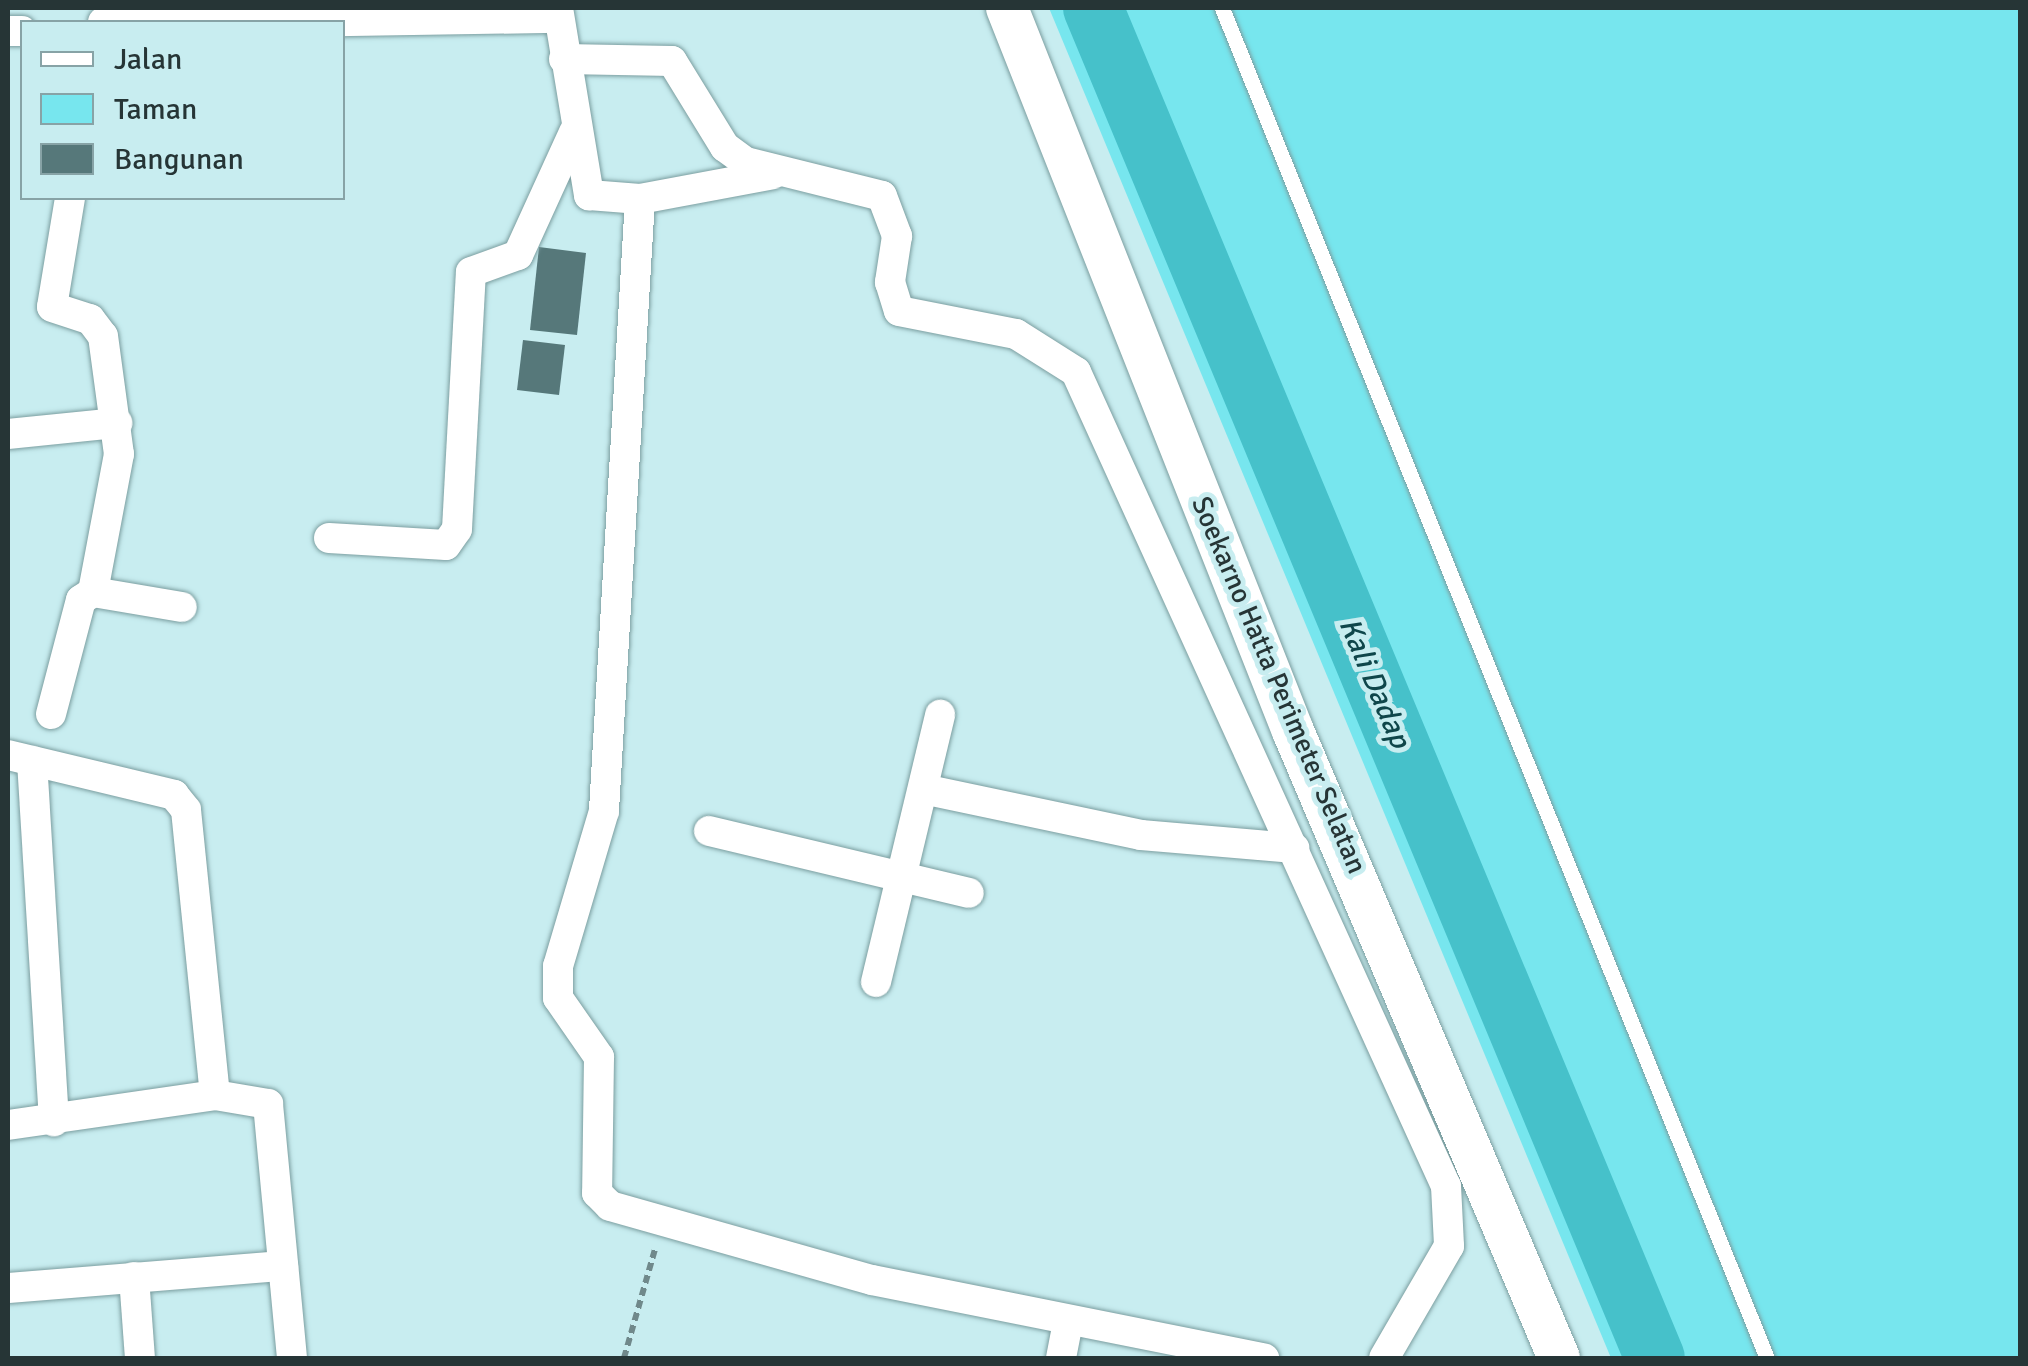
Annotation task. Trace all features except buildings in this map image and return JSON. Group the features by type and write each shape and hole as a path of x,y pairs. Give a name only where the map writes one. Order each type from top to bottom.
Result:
{"main road":[{"name":"Soekarno Hatta Perimeter Selatan","path":"1007,8 1293,732 1559,1358"}],"street":[{"path":"125,20 211,12 271,20"},
{"path":"345,20 558,13 574,132 589,195 640,199 773,174"},
{"path":"564,59 672,60 725,147 773,174 882,196 897,236 890,282 899,311 1016,334 1076,372 1438,1168 1454,1224 1384,1358"},
{"path":"329,538 446,545 457,530 471,272 518,255 574,132"},
{"path":"640,199 604,812 558,998 599,1057 596,1193 610,1206 1068,1326 1264,1358"},
{"path":"51,714 73,615 93,592 117,423 98,325 52,307 70,200"},
{"path":"8,434 117,423"},
{"path":"93,592 182,606"},
{"path":"876,982 940,716"},
{"path":"54,1121 20,758 174,795 186,810 214,1096"},
{"path":"924,789 1141,834 1294,848"},
{"path":"709,831 969,894"},
{"path":"8,1125 214,1096 268,1104 292,1358"},
{"path":"8,1288 283,1266"},
{"path":"134,1277 140,1358"},
{"path":"1061,1358 1068,1326"}],"lane":[{"path":"1222,8 1767,1358"}],"path":[{"path":"624,1358 662,1218"}],"green space":[{"path":"1049,8 2020,8 2020,1358 1611,1358"}],"waterway":[{"name":"Kali Dadap","path":"1093,8 1655,1358"}]}
